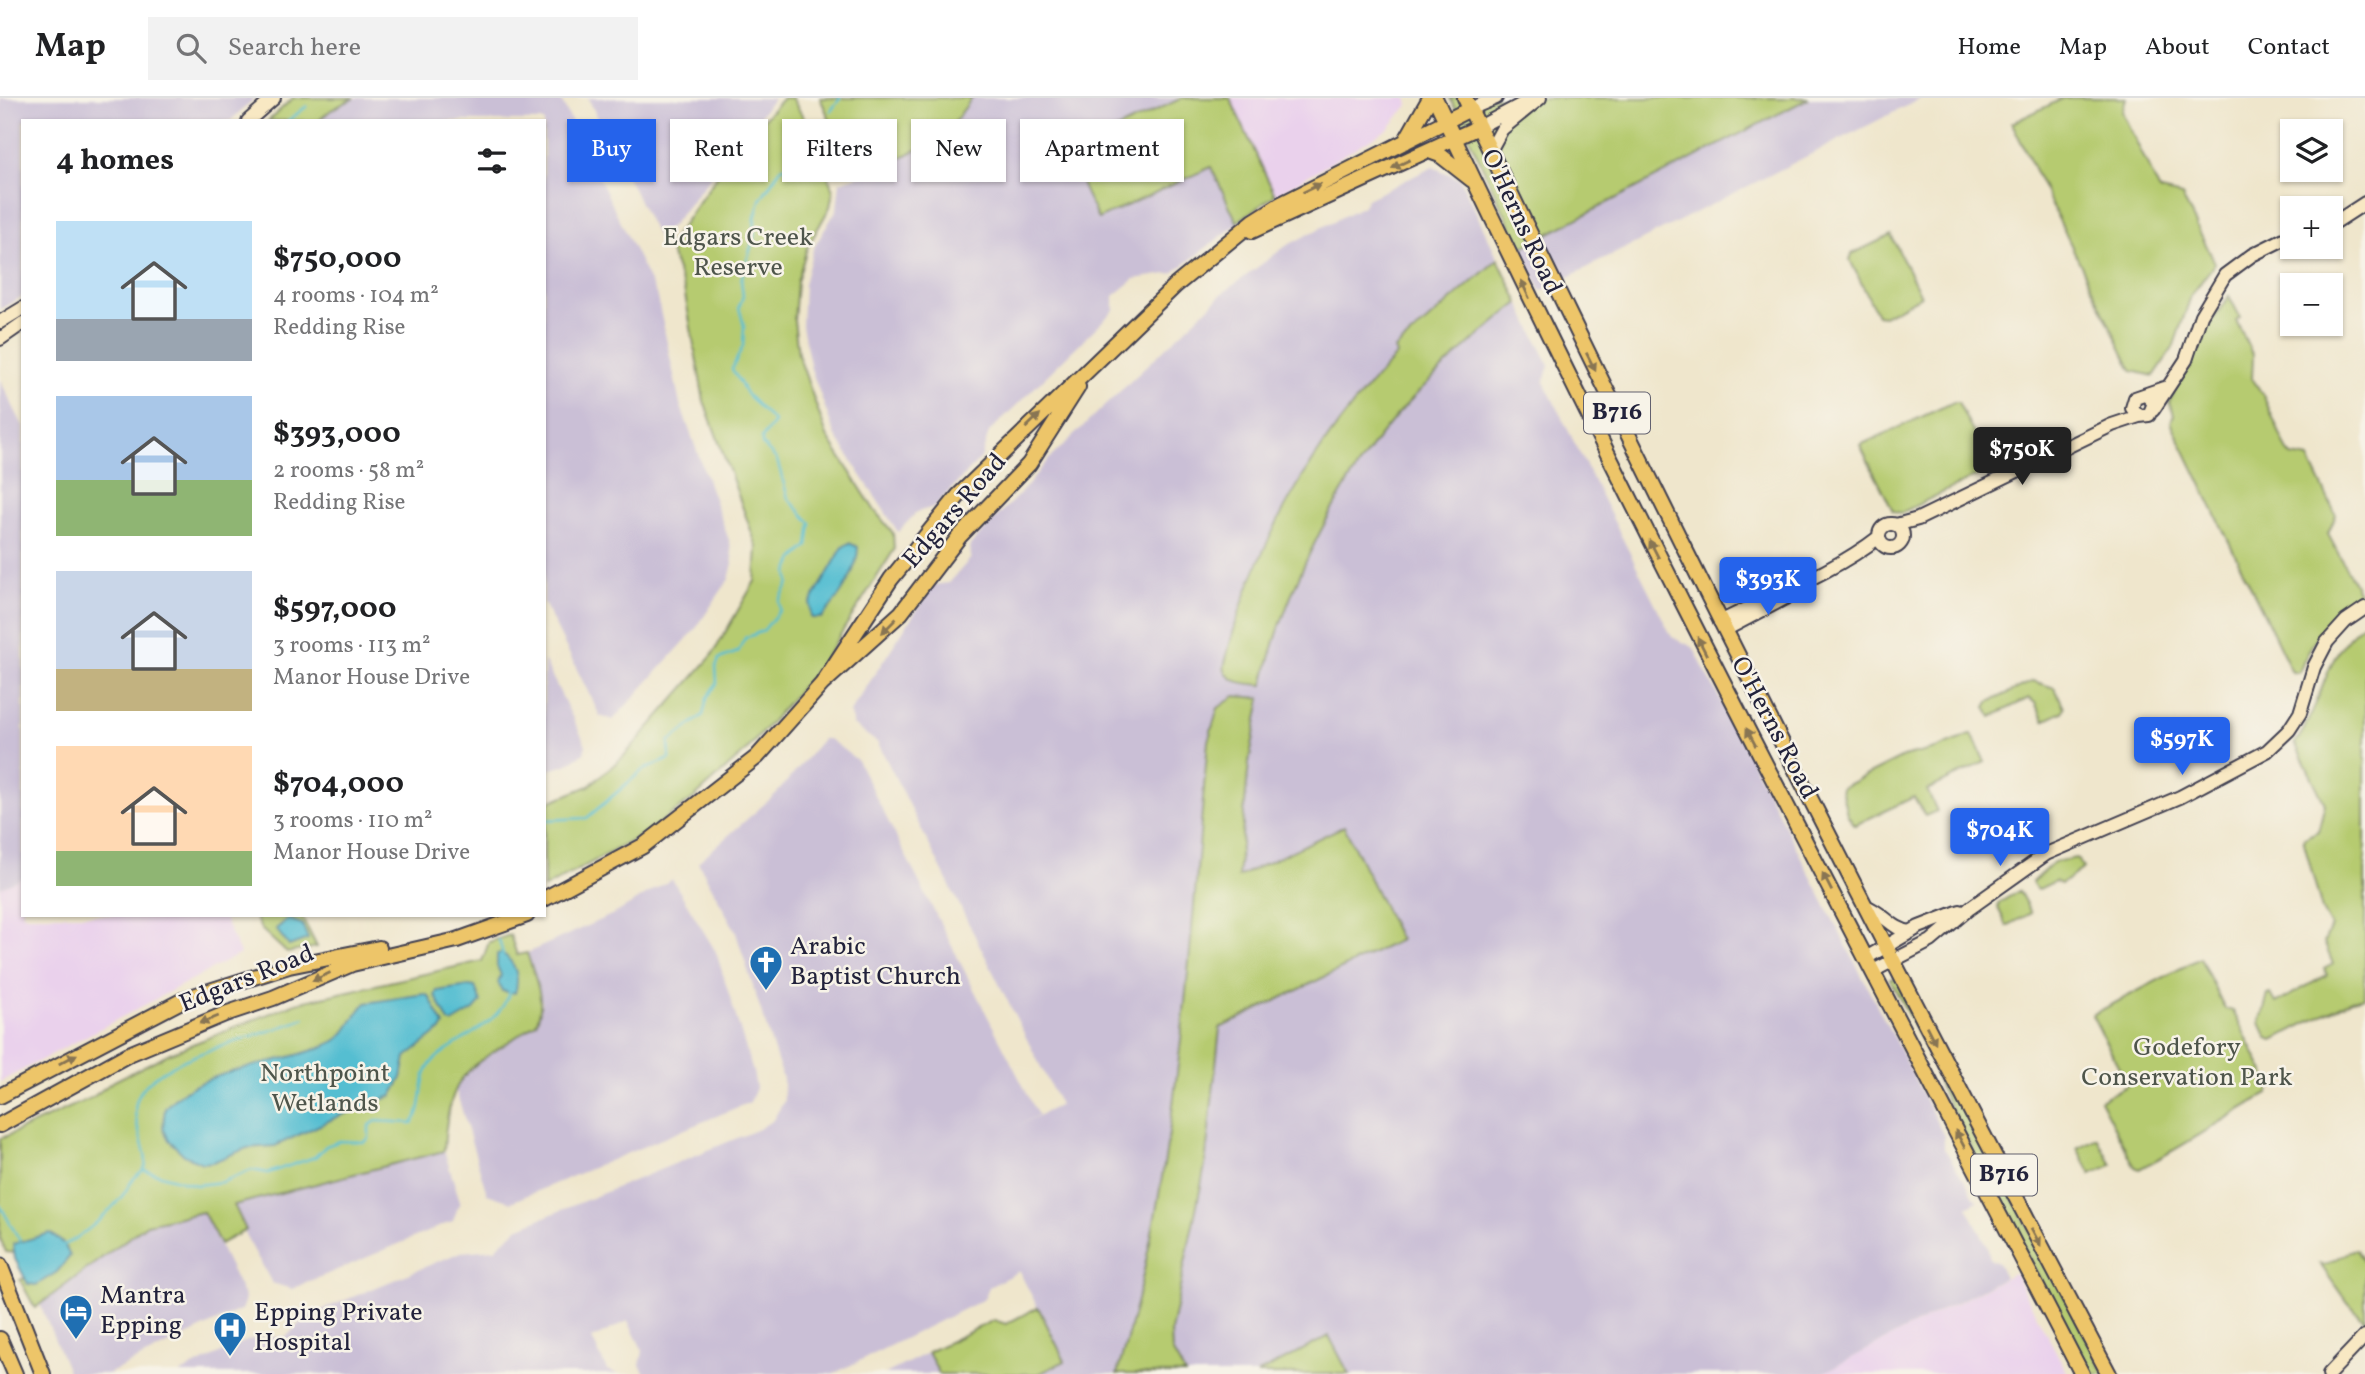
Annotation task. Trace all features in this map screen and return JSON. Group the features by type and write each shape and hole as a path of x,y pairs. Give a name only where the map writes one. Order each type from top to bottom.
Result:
{"main road":[{"name":"O'Herns Road","path":"1433,98 1714,669 2082,1374"},
{"path":"1405,142 1433,98"},
{"name":"O'Herns Road","path":"1468,103 1722,626 2109,1374"},
{"name":"Edgars Road","path":"546,907 600,881 655,848 707,808 774,740 822,684 891,579 941,515 981,472 1176,285 1281,204 1446,121 1468,103"},
{"name":"Edgars Road","path":"1215,253 1276,219 1479,127"},
{"path":"1429,151 1440,155 1475,183"},
{"name":"Edgars Road","path":"822,684 893,622 959,537 1029,464 1070,398 1106,353"},
{"name":"Edgars Road","path":"546,899 643,846 736,776"},
{"name":"Edgars Road","path":"0,1096 153,1014 210,990 289,966 440,935 499,917"},
{"name":"Edgars Road","path":"3,1125 129,1054 225,1014 273,998 359,962 457,940 521,917"},
{"path":"0,1265 43,1374"},
{"path":"0,1339 15,1374"},
{"path":"37,1359 48,1374"}],"street":[{"path":"250,119 274,98"},
{"name":"Edgars Road","path":"1468,103 1494,98"},
{"name":"Edgars Road","path":"1479,127 1534,98"},
{"path":"1490,151 1502,129 1540,98"},
{"path":"2343,211 2365,201"},
{"path":"2343,217 2365,201"},
{"path":"2136,410 2149,415 2153,410 2186,360 2201,315 2216,289 2236,265 2280,241"},
{"path":"2216,289 2255,262 2280,250"},
{"path":"0,322 21,309"},
{"path":"0,339 21,324"},
{"path":"1899,530 2112,425 2136,410 2138,396 2147,396 2167,386"},
{"path":"2147,396 2152,400 2153,410"},
{"path":"1882,541 1886,525 1899,530"},
{"path":"1722,626 1862,550 1882,541 1897,546 1899,530"},
{"path":"1869,964 1897,968 1970,908 2046,854 2180,797 2267,751 2300,713 2314,667 2327,642 2346,621 2365,608"},
{"path":"1865,906 1877,910 1903,931 1911,932"},
{"path":"1869,964 1886,947 1911,932 1970,908"},
{"path":"2329,1374 2362,1344"},
{"path":"2339,1374 2362,1344"}],"shaded area":[{"path":"0,98 255,98 232,119 21,119 21,297 0,309"},
{"path":"354,98 560,98 570,119 567,119 567,182 601,182 657,296 680,404 730,543 733,563 729,579 695,630 613,720 600,716 546,607 546,119 320,119"},
{"path":"588,98 774,98 757,119 670,119 670,182 707,182 658,239 630,182 656,182 656,119 598,119"},
{"path":"972,98 1230,98 1275,195 1173,273 1135,279 1114,296 1114,310 989,432 981,458 934,507 917,512 898,532 835,435 811,369 802,326 804,284 813,249 837,209 840,182 897,182 897,158 911,152 911,182 1006,182 1006,119 955,119"},
{"path":"1230,98 1407,98 1409,104 1388,129 1275,195"},
{"path":"1809,98 1922,98 1541,291 1521,248"},
{"path":"1433,167 1460,179 1549,365 1544,382 1672,637 1693,647 1944,1136 1944,1148 1977,1201 1967,1207 1987,1245 1990,1259 1998,1263 2005,1277 1821,1374 885,1374 994,1320 1006,1324 1038,1308 1019,1271 989,1287 984,1299 833,1374 645,1374 640,1365 643,1351 628,1321 592,1339 607,1370 618,1374 179,1374 258,1337 286,1337 307,1316 461,1252 495,1249 518,1228 757,1130 773,1120 784,1101 783,1079 735,930 698,862 777,793 823,739 829,739 857,760 1038,1115 1017,1126 1060,1105 878,743 853,725 850,712 933,585 949,583 971,558 970,545 1029,484 1047,461 1223,293 1286,246 1363,206 1367,199","holes":["1344,826 1399,941 1220,1028 1232,881"]},
{"path":"0,380 21,422 21,878 0,888"},
{"path":"546,664 586,745 584,753 568,764 546,771"},
{"path":"21,878 21,917 224,917 240,954 0,1082 0,888"},
{"path":"672,879 716,952 753,1072 756,1088 750,1102 511,1202 487,1194 455,1087 477,1062 536,1023 542,1002 527,953 618,912"},
{"path":"444,1151 460,1201 453,1221 292,1289 272,1283 243,1231 234,1205"},
{"path":"203,1212 245,1298 242,1309 108,1374 69,1374 40,1304 147,1224"},
{"path":"2014,1273 2068,1374 1821,1374"}],"green space":[{"path":"293,98 354,98 320,119 270,119"},
{"name":"Edgars Creek Reserve","path":"783,98 792,98 804,119 782,119 782,182 830,182 833,191 830,207 807,248 797,282 794,320 798,354 827,436 875,511 893,533 894,550 821,665 745,752 695,797 641,836 546,887 546,803 589,786 623,757 711,657 755,581 757,547 704,401 684,289 668,246 713,182 768,182 768,119 763,119"},
{"path":"820,98 972,98 957,119 911,119 911,153 897,159 897,119 829,119"},
{"path":"1182,98 1230,98 1275,195 1237,222 1211,167 1184,179 1184,119 1138,119"},
{"path":"1450,98 1809,98 1521,248"},
{"path":"2064,98 2126,98 2122,112 2160,191 2182,196 2215,263 2191,296 2173,348 2154,376 2132,371 2012,123"},
{"path":"1080,182 1178,182 1098,219"},
{"path":"1891,235 1921,296 1884,316 1877,315 1850,260 1852,254"},
{"path":"1498,259 1519,303 1434,376 1383,432 1338,498 1319,535 1286,611 1263,685 1234,680 1224,667 1251,581 1290,499 1313,461 1367,388 1397,355 1395,349"},
{"path":"2229,296 2240,317 2236,320 2253,356 2252,378 2263,395 2287,450 2292,456 2309,459 2336,515 2328,534 2359,593 2358,597 2338,612 2322,630 2299,673 2292,672 2171,422 2174,415 2169,402 2211,322"},
{"path":"1958,402 1989,464 1989,470 1901,513 1893,511 1860,445"},
{"path":"2365,623 2365,997 2352,1000 2273,1040 2267,1038 2260,1023 2268,995 2271,994 2276,1003 2327,975 2324,969 2333,964 2324,942 2331,926 2322,910 2303,839 2318,831 2325,804 2295,743 2313,712 2340,648"},
{"path":"2033,681 2055,688 2064,707 2062,712 2044,721 2035,703 2029,698 1991,717 1986,707 1989,702"},
{"path":"1235,696 1261,698 1249,762 1238,877 1344,826 1400,940 1220,1028 1205,1166 1171,1331 1172,1351 1185,1374 1117,1374 1138,1297 1168,1140 1179,1060 1208,741 1218,708"},
{"path":"1972,734 1985,762 1927,790 1937,811 1925,816 1914,797 1855,825 1847,814 1841,788 1903,757 1939,748"},
{"path":"2076,858 2084,868 2061,884 2055,881 2037,890 2032,882 2054,862"},
{"path":"2019,891 2031,913 2007,926 1998,908 1999,903"},
{"path":"255,917 302,917 317,947 287,953 261,929"},
{"name":"Northpoint Wetlands","path":"510,935 517,955 527,953 540,997 539,1014 536,1023 468,1071 451,1100 444,1151 234,1205 246,1230 220,1244 203,1212 147,1224 35,1308 20,1280 25,1278 36,1255 6,1252 0,1238 0,1139 93,1097 112,1082 170,1053 296,1003 482,961 489,942"},
{"name":"Godefory Conservation Park","path":"2200,958 2225,1009 2233,1011 2271,1086 2268,1094 2139,1169 2135,1167 2100,1100 2128,1085 2092,1015"},
{"path":"1890,979 1900,980 2105,1374 2089,1374 1940,1088 1932,1062"},
{"path":"2097,1138 2112,1165 2091,1174 2077,1148"},
{"path":"2355,1249 2365,1261 2365,1321 2344,1298 2320,1264 2325,1265"},
{"path":"1038,1307 1065,1361 1039,1374 939,1374 928,1352 994,1320 1006,1324"},
{"path":"1329,1336 1349,1374 1257,1374"}],"water":[{"path":"849,543 858,547 851,576 821,618 811,618 810,604 843,547"},
{"path":"288,919 302,924 308,939 289,946 276,929"},
{"path":"502,953 511,961 516,971 515,993 502,991 498,982 501,975 497,966 497,954"},
{"path":"475,987 481,1002 474,1010 452,1023 449,1022 435,995 437,991"},
{"path":"424,994 429,996 444,1025 406,1057 402,1078 392,1096 337,1117 275,1146 247,1148 213,1162 202,1163 184,1155 169,1140 163,1128 165,1108 180,1094 199,1083 244,1068 312,1051 331,1043 342,1035 366,1003"},
{"path":"50,1233 64,1244 70,1256 57,1272 36,1285 28,1284 15,1259 13,1244"}],"waterway":[{"path":"831,111 840,98"},
{"path":"291,119 307,106"},
{"path":"546,820 587,818 643,770 670,759 669,742 703,715 707,698 717,683 716,667 719,659 738,652 745,638 763,631 780,610 779,601 789,583 788,572 794,559 808,546 811,523 788,498 777,460 762,444 762,438 774,422 747,395 732,369 743,346 744,326 739,307 743,296 741,280 754,237 755,218 760,200 782,168"},
{"path":"499,940 503,954"},
{"path":"62,1246 100,1220 144,1170 196,1185 222,1182 252,1170 268,1173 315,1157 326,1146 340,1141 365,1142 369,1138 369,1126 376,1121 412,1123 420,1108 423,1083 429,1066 445,1051 488,1022 505,1003 510,991"},
{"path":"144,1170 145,1157 135,1111 144,1087 183,1060 305,1018"},
{"path":"0,1205 20,1241"}],"place":[{"name":"Arabic Baptist Church","path":"766,992"},
{"name":"Mantra Epping","path":"76,1341"},
{"name":"Epping Private Hospital","path":"230,1358"}]}
